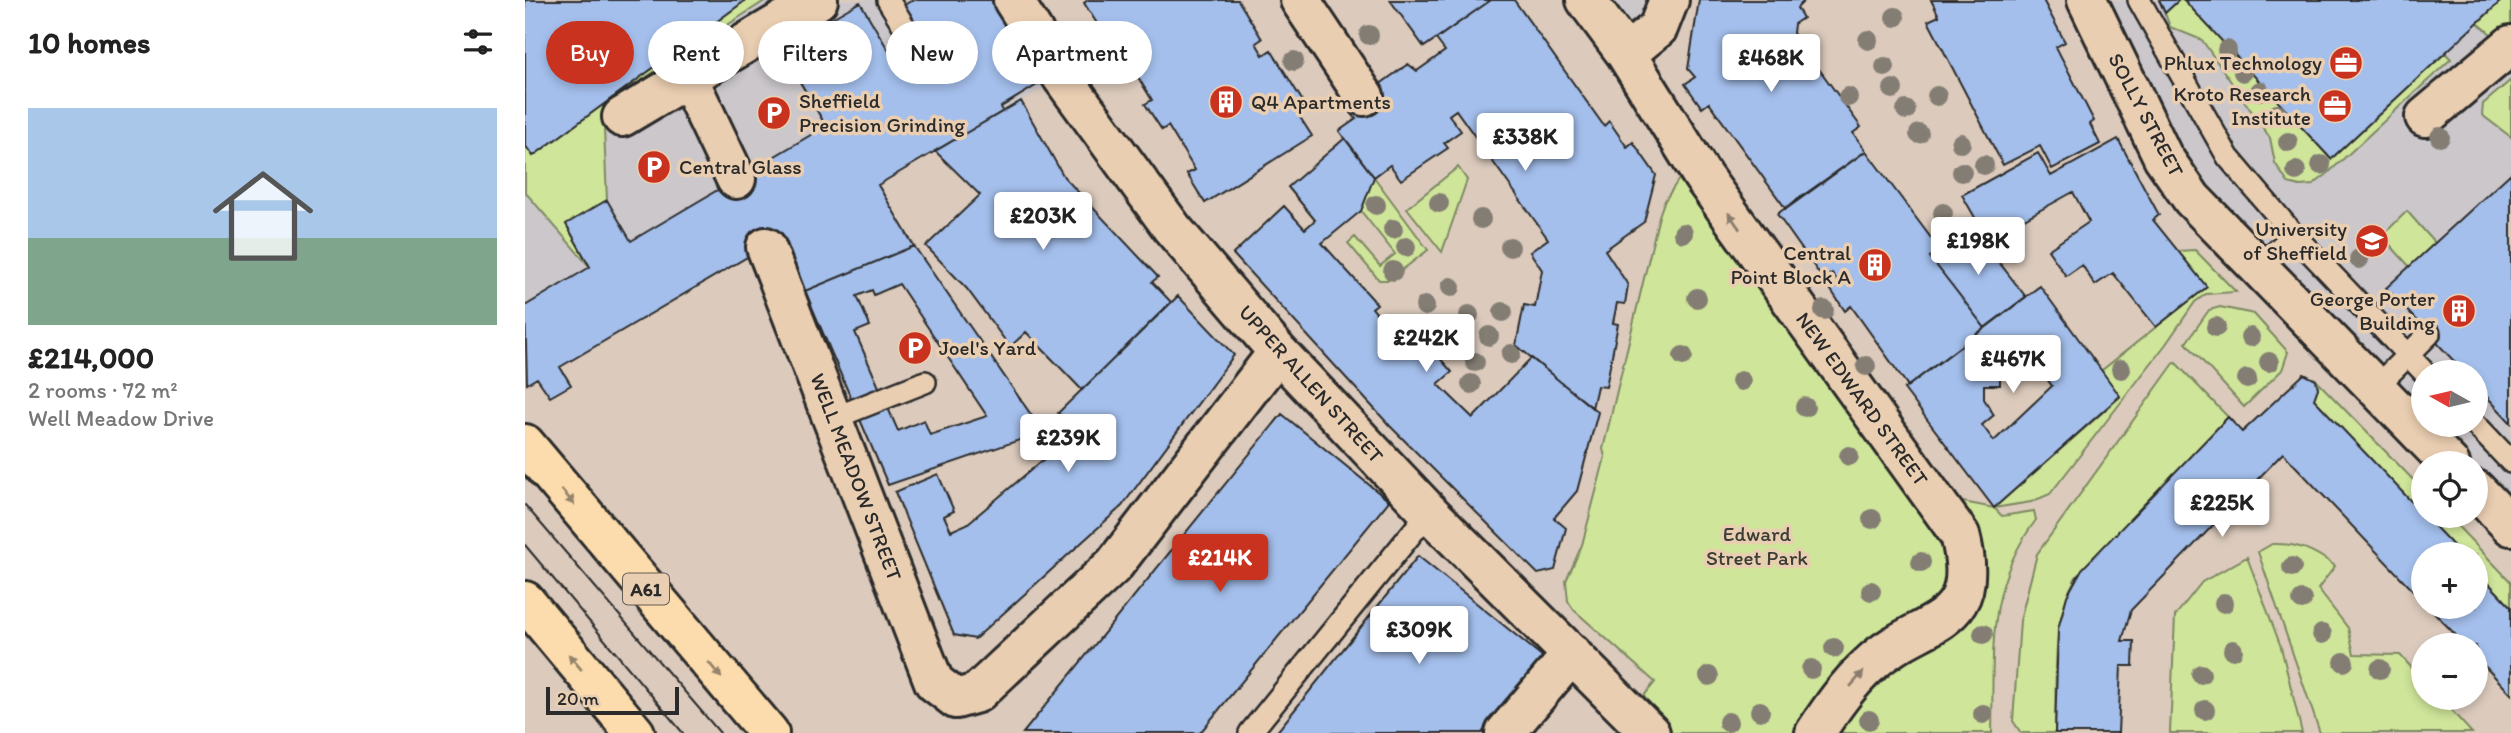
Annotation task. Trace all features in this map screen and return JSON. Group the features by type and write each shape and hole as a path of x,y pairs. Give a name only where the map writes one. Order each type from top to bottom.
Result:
{"highway":[{"name":"A61","path":"525,444 768,733"},
{"path":"525,601 635,733"}],"street":[{"path":"744,44 818,0"},
{"name":"UPPER ALLEN STREET","path":"1013,0 1062,77 1172,228 1278,352 1429,512 1639,722"},
{"path":"1300,0 1364,96"},
{"name":"NEW EDWARD STREET","path":"1587,0 1626,54 1703,177 1960,535 1968,564 1961,597 1946,617 1870,663 1831,708 1815,733"},
{"path":"1626,54 1658,28 1669,0"},
{"name":"SOLLY STREET","path":"2087,0 2163,157 2192,199 2437,451"},
{"path":"2425,117 2511,45"},
{"path":"622,117 678,84"},
{"path":"691,84 736,179"},
{"name":"WELL MEADOW STREET","path":"766,247 934,682 955,699 977,693 1114,565 1278,352"},
{"path":"2488,503 2511,526"},
{"path":"1505,733 1572,654"}],"lane":[{"path":"888,0 901,21"},
{"path":"2139,0 2214,137 2294,235 2413,360"},
{"path":"2258,267 2294,235"},
{"path":"2375,387 2429,334"},
{"path":"834,418 925,382"},
{"path":"2489,438 2511,461"},
{"path":"1250,733 1429,512"}],"shaded area":[{"path":"525,0 1013,0 1026,21 992,21 992,84 1050,84 878,185 914,246 786,299 765,247 525,385"},
{"path":"1586,0 1669,0 1636,47"},
{"name":"University of Sheffield","path":"2087,0 2511,0 2511,526 2488,502 2488,451 2437,451 2425,438 2489,438 2489,360 2411,360 2411,424 2192,199"}],"green space":[{"path":"746,0 766,0 733,21 717,21"},
{"path":"2179,0 2184,0 2331,159 2445,53 2451,59 2326,175 2313,185 2300,186 2288,183 2275,163 2270,138 2202,40 2170,27 2165,13"},
{"path":"2502,0 2511,0 2511,25 2507,36 2498,40 2478,23"},
{"path":"648,71 648,76 603,105 607,200 566,224 590,267 525,192 525,145 533,155"},
{"path":"2511,80 2511,137 2482,115 2483,104"},
{"name":"Edward Street Park","path":"1692,159 1932,496 1994,508 2002,516 2034,511 2036,520 2008,570 2000,596 1993,648 1992,733 1614,733 1655,682 1574,610 1568,601 1566,581 1582,545 1605,457 1603,449 1659,216 1664,202"},
{"path":"1458,167 1467,180 1442,252 1407,208"},
{"path":"1374,177 1428,250 1389,280 1379,280 1348,243 1355,237 1380,266 1395,254 1361,211"},
{"path":"2407,211 2435,243 2410,267 2382,236"},
{"path":"2195,250 2236,292 2206,294 2195,302 2166,344 2050,494 2031,502 1994,508 2120,397 2101,371 2206,287 2178,251"},
{"path":"2220,307 2254,314 2288,352 2282,370 2244,407 2186,343 2209,310"},
{"path":"2175,362 2228,417 2076,577 2068,595 2058,633 2055,733 2021,733 2013,721 2020,621 2037,554"},
{"path":"2316,380 2411,478 2411,501 2314,399 2318,388"},
{"path":"2436,528 2459,528 2473,542 2450,542"},
{"path":"2272,544 2290,545 2320,556 2335,566 2318,589 2348,628 2354,654 2400,655 2411,667 2411,710 2451,710 2472,733 2320,733 2258,552"},
{"path":"2247,557 2281,647 2302,733 2170,733 2175,616 2202,582"},
{"path":"2488,558 2511,582 2511,607 2488,583"}],"building":[{"path":"525,0 746,0 717,21 648,21 648,72 634,82 634,21 546,21 546,84 631,84 533,156 525,145"},
{"path":"913,0 993,0 1006,21 992,21 992,84 1039,84 1001,107 1003,111 878,185 914,246 805,291 783,236 560,367 571,385 550,397 537,378 527,384 525,306 590,267 566,224 607,200 631,241 826,126 801,84 872,84 872,22 886,46 886,84 978,84 978,21 914,21 904,5"},
{"name":"Q4 Apartments","path":"1088,0 1238,0 1262,39 1256,43 1263,55 1271,50 1305,105 1296,111 1312,136 1205,203 1187,174 1195,170 1168,126 1162,130 1145,104 1152,100 1142,84 1152,84 1152,21 1095,21 1084,3"},
{"path":"1390,0 1491,0 1424,47"},
{"path":"1491,0 1514,0 1604,126 1609,121 1627,147 1633,142 1656,175 1644,222 1605,250 1628,285 1625,304 1617,303 1613,323 1618,324 1606,387 1597,386 1592,408 1516,345 1524,305 1535,307 1542,270 1530,252 1548,239 1456,110 1449,115 1461,131 1444,143 1448,148 1401,180 1390,165 1374,177 1339,131 1356,119 1347,108 1408,64 1417,71 1445,51 1436,39"},
{"path":"1699,0 1805,0 1797,8 1803,18 1794,24 1793,33 1861,127 1853,133 1866,151 1786,209 1709,103 1702,108 1685,84 1695,77 1688,69"},
{"path":"1931,0 2043,0 2065,42 2056,47 2094,121 2090,124 2100,144 2052,169 2040,146 2003,165 1928,21 1939,16"},
{"path":"2159,0 2179,0 2165,13"},
{"name":"Kroto Research Institute","path":"2184,0 2502,0 2331,159"},
{"path":"860,2 871,21 827,21"},
{"path":"1021,101 1064,177 1158,277 1152,282 1171,302 1082,390 1026,332 1010,347 967,289 926,246 980,195 935,151"},
{"path":"1345,138 1374,177 1361,211 1322,243 1377,304 1372,308 1393,333 1407,333 1423,339 1452,372 1438,384 1473,418 1531,358 1598,412 1577,491 1554,518 1566,528 1555,570 1538,574 1390,426 1233,254 1284,206 1305,229 1315,220 1288,187"},
{"path":"2118,139 2159,215 2153,220 2207,287 2156,327 2113,273 2095,285 2082,265 2066,276 2048,250 2089,222 2073,192 1983,242 1971,226 1977,221 1962,195 2038,153 2051,176"},
{"name":"Central Point Block A","path":"1866,151 1940,250 1930,257 1985,328 1908,386 1851,306 1845,311 1831,290 1840,284 1832,273 1823,279 1777,214"},
{"name":"George Porter Building","path":"2511,173 2511,423 2489,399 2489,360 2453,360 2386,288"},
{"path":"1971,226 2026,297 1985,328 1930,257"},
{"path":"914,246 1043,432 888,485 805,291","holes":["899,284 987,416 930,435 924,420 898,431 855,332 870,326 857,296 872,290 874,295"]},
{"path":"2040,286 2120,396 1994,508 1904,389","holes":["2025,349 2052,386 1994,441 1982,425 1994,415 1984,399 1984,385 2000,385 2000,370"]},
{"path":"1178,296 1234,355 1122,506 975,639 954,635 895,492 938,474 954,511 944,516 951,531 967,524 1076,432 1058,413"},
{"path":"2304,374 2316,380 2318,388 2314,399 2411,501 2411,528 2436,528 2450,542 2411,542 2411,588 2283,453 2131,610 2122,641 2134,641 2133,666 2121,666 2118,733 2055,733 2058,629 2067,596 2082,569 2228,417 2242,432"},
{"path":"1282,414 1389,501 1200,733 1023,733"},
{"path":"1418,556 1543,657 1482,733 1276,733"},
{"path":"2488,583 2511,607 2511,694 2488,670 2488,633 2454,633 2440,619 2488,619"}],"tram line":[{"path":"525,505 720,733"},
{"path":"525,545 683,733"}],"place":[{"name":"Phlux Technology","path":"2346,63"},
{"name":"Q4 Apartments","path":"1226,102"},
{"name":"Kroto Research Institute","path":"2335,106"},
{"name":"Sheffield Precision Grinding","path":"774,113"},
{"name":"Central Glass","path":"654,167"},
{"name":"University of Sheffield","path":"2372,241"},
{"name":"Central Point Block A","path":"1875,265"},
{"name":"George Porter Building","path":"2459,311"},
{"name":"Joel's Yard","path":"915,348"}]}
